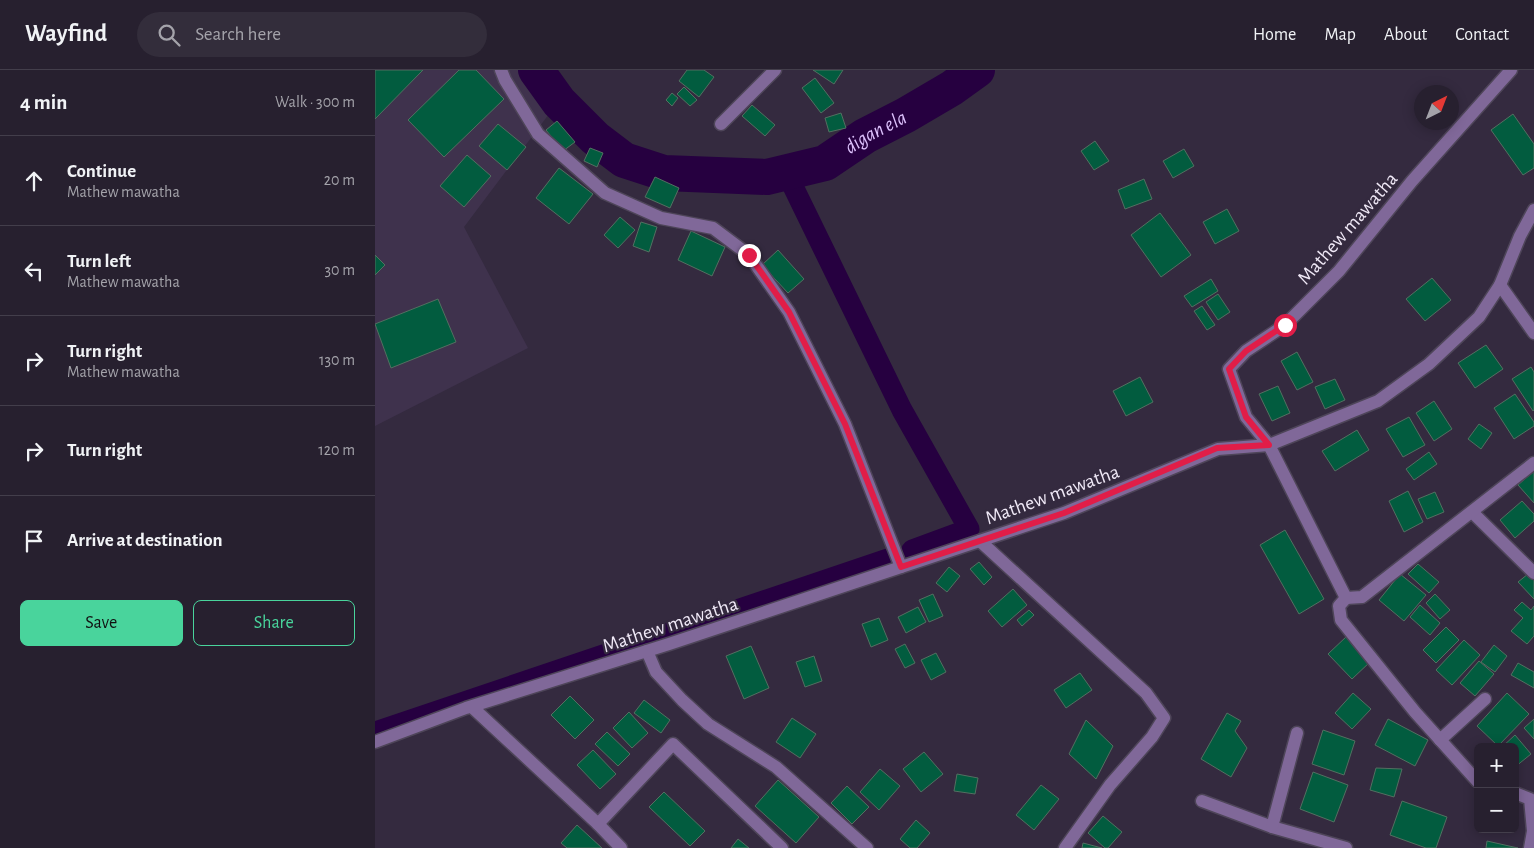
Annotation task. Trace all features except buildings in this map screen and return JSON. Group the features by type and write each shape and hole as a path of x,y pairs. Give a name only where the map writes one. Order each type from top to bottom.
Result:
{"street":[{"path":"501,70 505,80 538,134 605,193 661,218 713,228 749,255 789,312 845,424 901,567"},
{"path":"721,124 775,70"},
{"name":"Mathew mawatha","path":"1269,445 1246,417 1229,369 1246,351 1285,325 1339,270 1412,181 1511,70"},
{"path":"1346,598 1269,445 1378,401 1429,364 1479,317 1500,285 1534,210"},
{"path":"1500,285 1534,333"},
{"name":"Mathew mawatha","path":"375,742 472,706 647,651 1064,513 1217,448 1269,445"},
{"path":"1474,778 1415,712 1341,620 1339,606 1346,598 1362,598 1534,463"},
{"path":"1472,512 1534,573"},
{"path":"980,541 1146,693 1164,718 1152,737 1110,785 1065,848"},
{"path":"647,651 657,672 707,724 776,766 867,848"},
{"path":"1439,740 1485,699"},
{"path":"472,706 621,848"},
{"path":"1272,827 1297,733"},
{"path":"597,824 673,744 782,848"},
{"path":"1519,794 1530,800 1534,831 1530,848"},
{"path":"1202,801 1272,827 1347,848"}],"shaded area":[{"path":"375,70 524,70 552,110 464,227 528,348 375,426"}],"waterway":[{"name":"digan ela","path":"536,70 559,102 595,138 624,160 664,173 767,177 825,163 865,136 952,88 977,70"},
{"path":"786,172 902,410 969,529 912,550"},
{"path":"375,732 888,559"}],"route":[{"path":"749,255 789,312 845,424 901,567 1064,513 1217,448 1269,445 1246,417 1229,369 1246,351 1285,325"}]}
